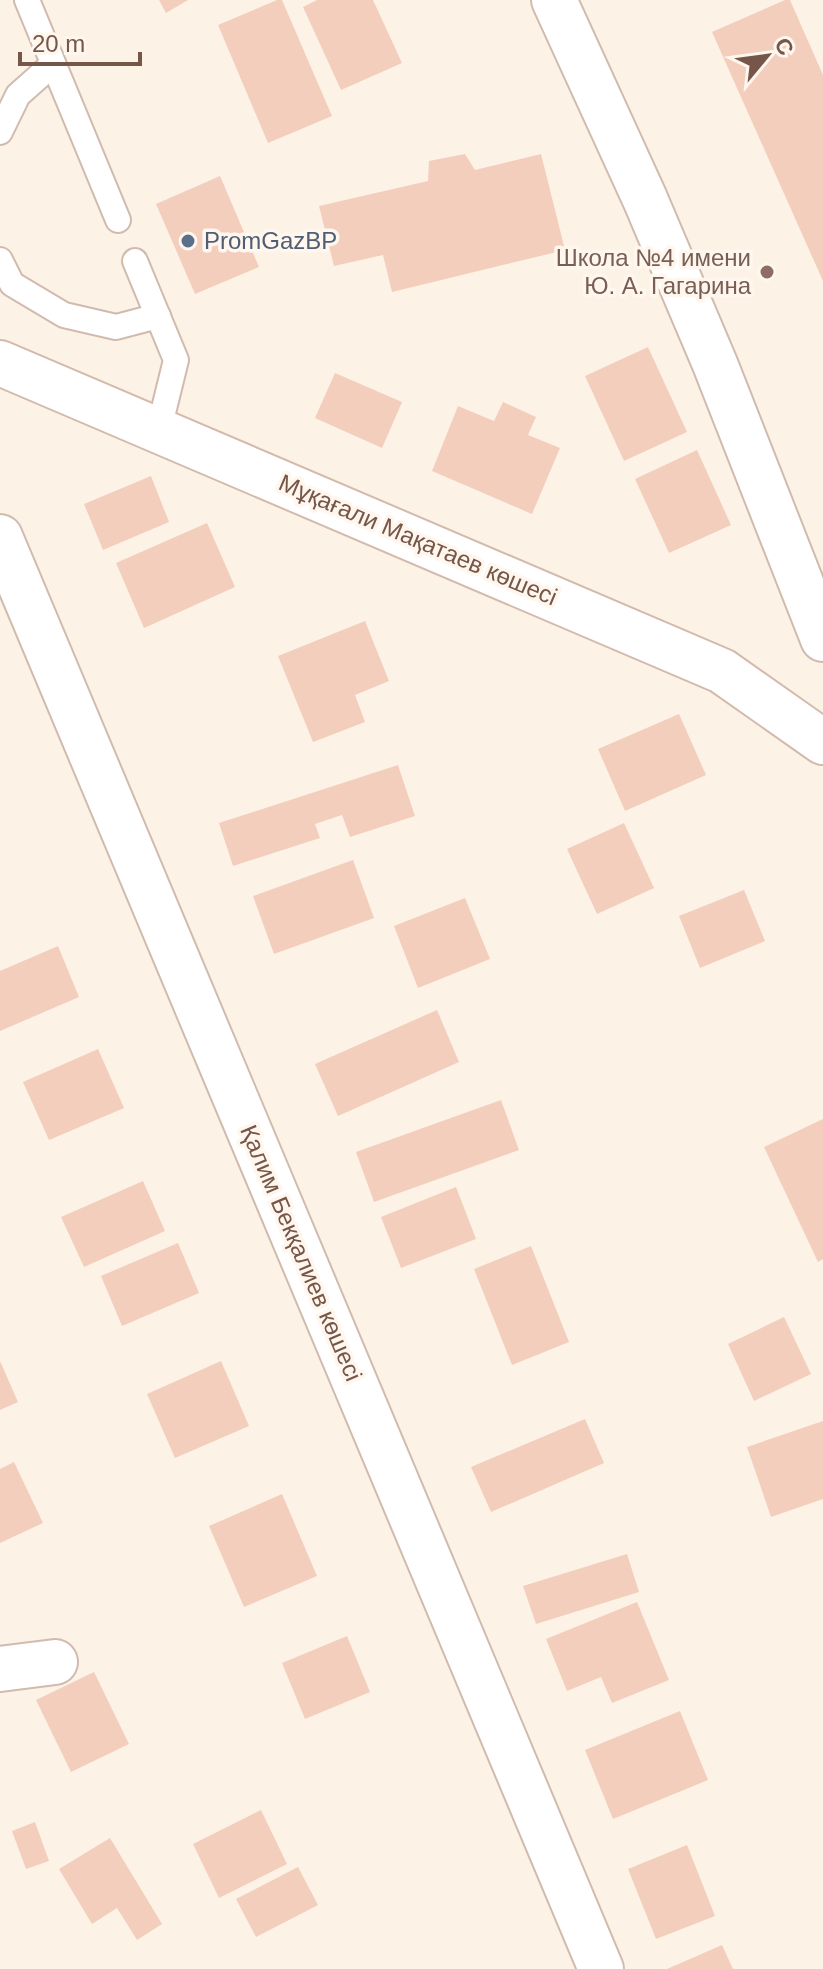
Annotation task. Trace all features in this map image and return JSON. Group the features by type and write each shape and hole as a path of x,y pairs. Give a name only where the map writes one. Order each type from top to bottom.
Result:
{"street":[{"path":"554,0 645,199 703,336 823,639"},
{"name":"Мұқағали Мақатаев көшесі","path":"0,363 722,671 823,742"},
{"name":"Қалим Бекқалиев көшесі","path":"0,537 601,1969"},
{"path":"0,1669 55,1662"}],"lane":[{"path":"27,0 118,220"},
{"path":"0,132 18,95 53,64"},
{"path":"0,260 12,284 64,315 116,327 158,316"},
{"path":"135,261 176,360 159,429"}],"building":[{"path":"159,0 188,0 166,13"},
{"path":"282,0 332,116 268,143 218,25"},
{"path":"317,0 373,0 402,63 341,90 303,7"},
{"path":"790,0 823,75 823,281 712,32"},
{"path":"465,154 475,170 541,154 565,250 392,292 383,255 334,266 319,206 428,181 429,161"},
{"path":"220,176 259,267 195,294 156,204"},
{"path":"648,347 687,432 624,461 585,376"},
{"path":"335,373 402,402 382,448 315,418"},
{"path":"503,402 536,417 528,435 560,448 532,514 432,471 458,406 494,421"},
{"path":"697,450 731,525 669,553 635,479"},
{"path":"151,476 169,522 103,550 84,504"},
{"path":"207,523 235,587 144,628 116,563"},
{"path":"365,621 389,681 355,695 365,722 313,742 278,656"},
{"path":"679,714 706,775 625,811 598,749"},
{"path":"398,765 415,816 350,837 342,815 315,824 320,838 233,866 219,823"},
{"path":"624,823 654,888 597,914 567,849"},
{"path":"353,860 374,918 274,954 253,896"},
{"path":"744,890 765,941 700,968 679,916"},
{"path":"465,898 490,959 418,988 394,926"},
{"path":"58,946 79,997 0,1031 0,971"},
{"path":"437,1010 459,1062 338,1116 315,1064"},
{"path":"98,1049 124,1108 49,1140 23,1082"},
{"path":"501,1100 519,1150 374,1202 356,1152"},
{"path":"823,1119 823,1259 818,1262 764,1147"},
{"path":"143,1181 165,1231 84,1267 61,1217"},
{"path":"456,1187 476,1239 401,1268 381,1217"},
{"path":"178,1243 199,1293 122,1326 101,1276"},
{"path":"531,1246 569,1342 512,1365 474,1269"},
{"path":"784,1317 811,1374 754,1401 728,1344"},
{"path":"0,1361 18,1402 0,1410"},
{"path":"221,1361 249,1426 175,1458 147,1394"},
{"path":"585,1419 604,1463 491,1512 471,1467"},
{"path":"823,1421 823,1499 771,1517 747,1447"},
{"path":"14,1462 43,1523 0,1543 0,1469"},
{"path":"282,1494 317,1576 244,1607 209,1526"},
{"path":"627,1554 639,1592 536,1624 523,1586"},
{"path":"637,1602 669,1680 612,1703 601,1677 567,1691 546,1639"},
{"path":"347,1636 370,1692 305,1719 282,1663"},
{"path":"94,1672 129,1744 71,1772 36,1700"},
{"path":"680,1711 708,1780 613,1819 585,1750"},
{"path":"261,1810 287,1864 219,1898 193,1844"},
{"path":"35,1822 49,1861 26,1869 12,1831"},
{"path":"110,1838 162,1924 137,1940 117,1908 92,1924 59,1869"},
{"path":"687,1845 715,1916 656,1939 628,1869"},
{"path":"298,1867 318,1905 256,1937 236,1899"},
{"path":"722,1945 733,1969 667,1969"}],"place":[{"name":"PromGazBP","path":"188,241"},
{"name":"Школа №4 имени Ю. А. Гагарина","path":"767,272"}]}
